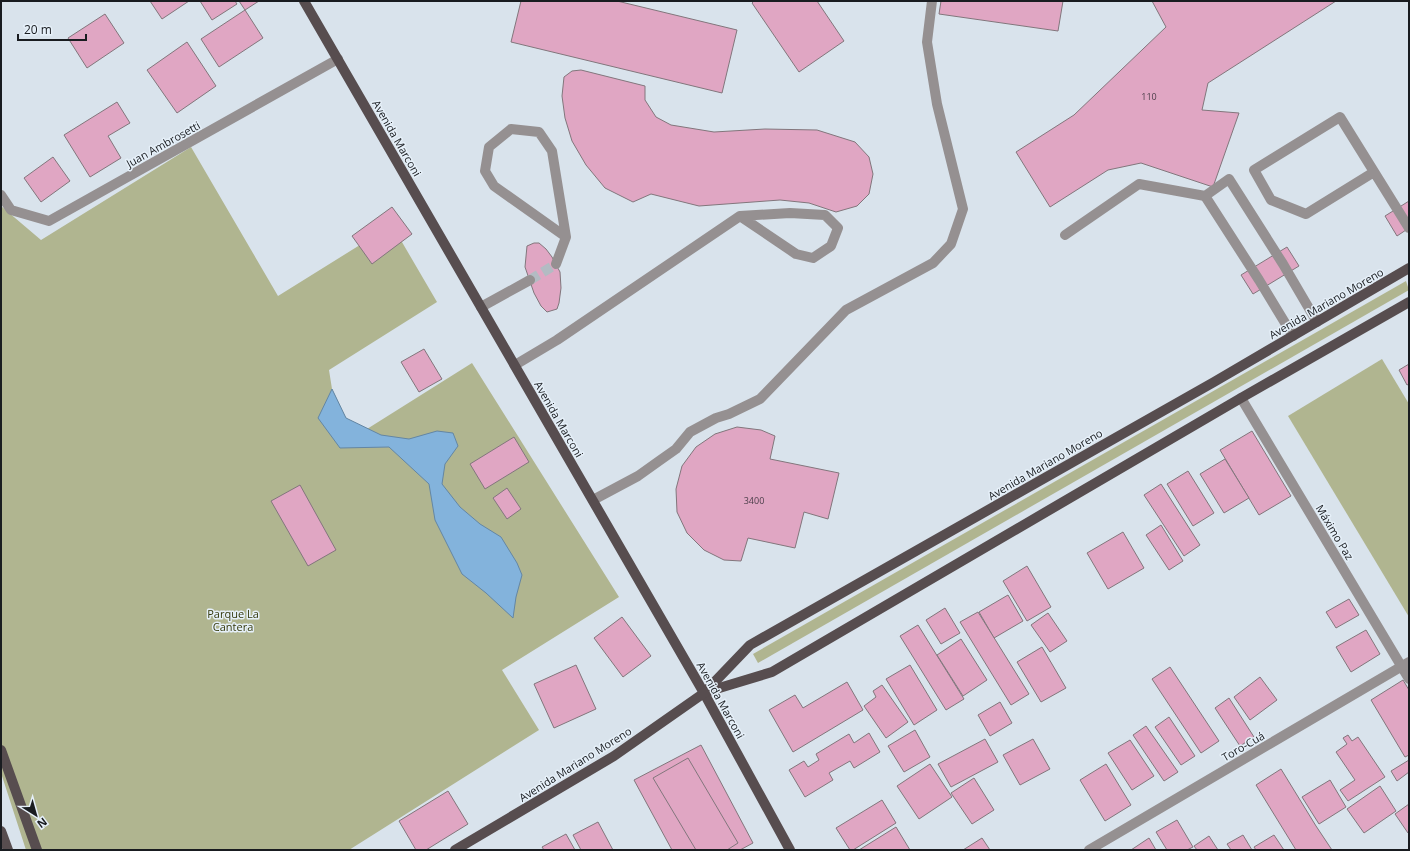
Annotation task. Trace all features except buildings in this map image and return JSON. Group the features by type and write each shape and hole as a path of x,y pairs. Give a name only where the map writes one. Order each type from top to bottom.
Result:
{"main road":[{"name":"Avenida Marconi","path":"304,1 704,693 790,850"},
{"name":"Avenida Mariano Moreno","path":"455,850 614,756 704,693 750,645 1294,336 1409,268"},
{"name":"Avenida Mariano Moreno","path":"704,693 772,672 1241,398 1409,302"},
{"path":"1,750 37,850"},
{"path":"1,831 8,850"}],"street":[{"path":"593,500 638,476 676,449 690,432 716,418 729,414 760,399 846,310 933,263 951,244 963,208 937,104 927,42 932,1"},
{"name":"Juan Ambrosetti","path":"1,195 11,210 49,221 338,59"},
{"path":"1374,172 1306,214 1271,200 1254,170 1340,117 1409,228"},
{"path":"556,264 566,237 552,151 538,132 511,129 489,147 485,171 494,186 566,237"},
{"path":"1065,235 1139,184 1205,196 1229,179 1283,264 1317,322"},
{"path":"1205,196 1294,336"},
{"path":"515,365 557,340 740,216 790,213 825,215 838,228 831,246 813,258 796,254 740,216"},
{"path":"481,307 530,280"},
{"name":"Máximo Paz","path":"1241,398 1405,664 1409,679"},
{"name":"Toro-Cuá","path":"1088,850 1405,664"}],"green space":[{"name":"Parque La Cantera","path":"191,147 278,296 392,225 437,302 329,370 332,389 346,418 367,429 472,363 619,597 502,670 539,730 349,850 26,850 1,773 1,206 41,240"},
{"path":"1406,281 1409,290 758,663 753,654"},
{"path":"1382,359 1409,404 1409,617 1288,416"}],"water":[{"path":"332,389 346,418 381,435 409,439 437,431 453,433 458,446 445,464 442,484 460,507 480,524 501,537 517,563 522,575 516,597 513,618 486,593 462,574 435,520 429,484 389,447 340,448 318,418"}],"tunnel":[{"path":"530,280 556,264"}]}
